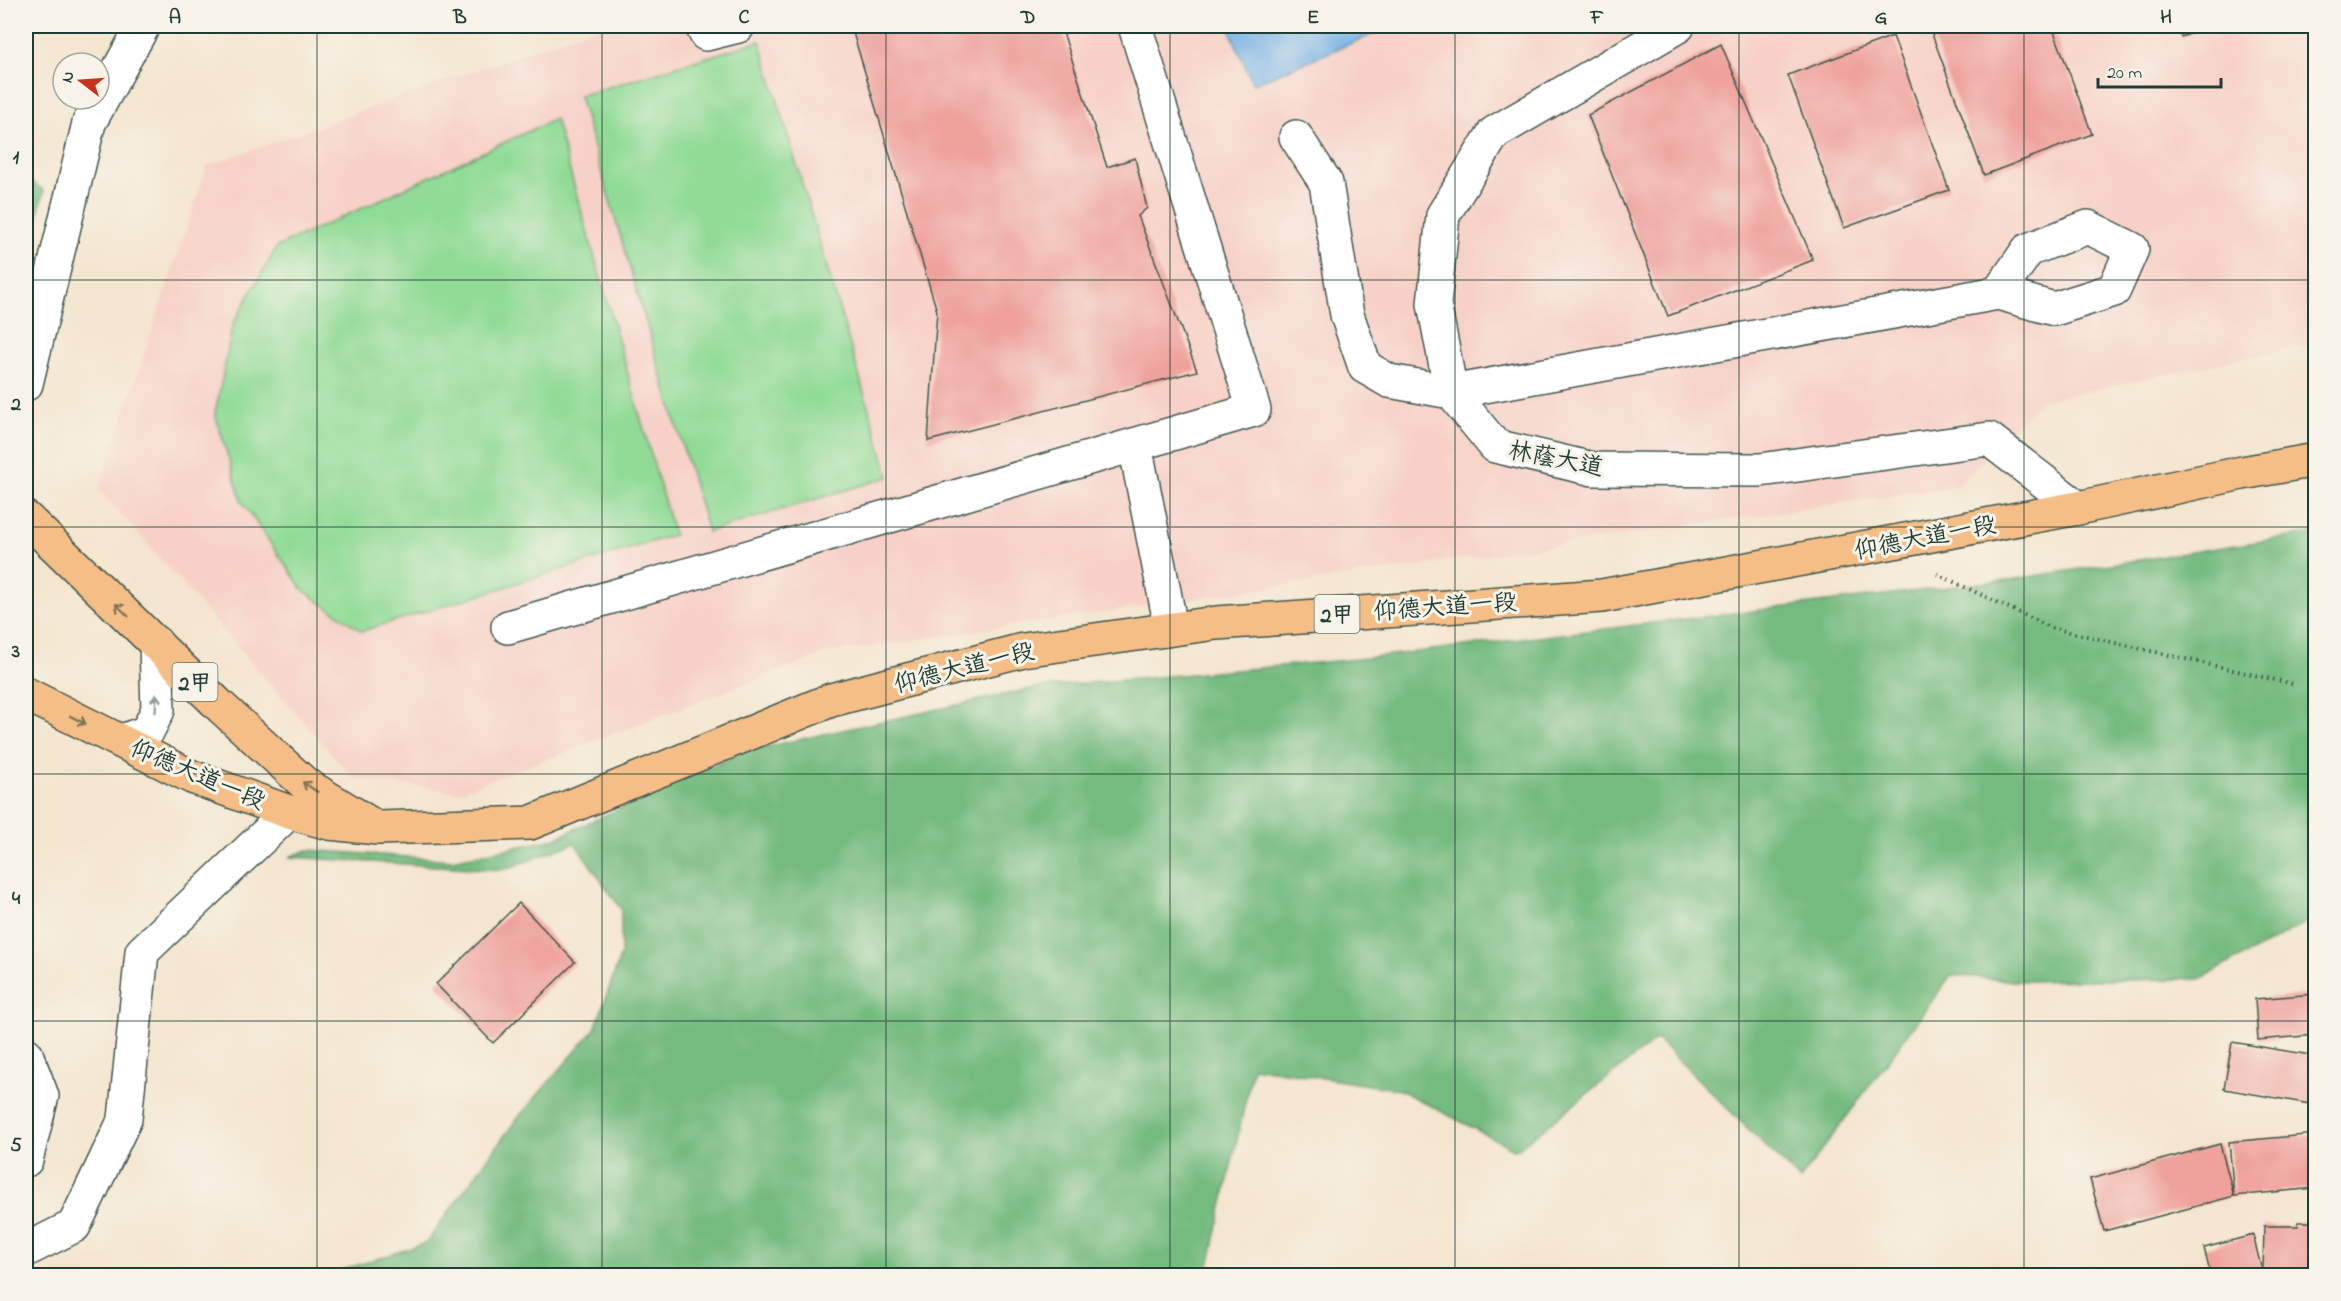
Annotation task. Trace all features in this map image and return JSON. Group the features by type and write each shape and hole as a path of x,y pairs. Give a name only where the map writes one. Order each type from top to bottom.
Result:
{"main road":[{"name":"仰德大道一段","path":"26,694 192,777 288,812 328,823 378,828 531,823 831,700 1023,650 1215,623 1602,596 2078,508 2242,473 2316,460"},
{"name":"仰德大道一段","path":"26,518 221,707 305,784 378,828"}],"lane":[{"path":"26,384 89,123 143,26"},
{"path":"702,26 706,34 738,26"},
{"path":"508,627 1254,410 1135,26"},
{"name":"林蔭大道","path":"1677,26 1494,133 1443,215 1434,304 1451,392 1495,446 1593,469 1760,470 1989,439 2078,508"},
{"path":"1296,137 1326,183 1347,315 1365,367 1389,381 1451,392 1998,293"},
{"path":"1135,445 1168,612 1166,630"},
{"path":"122,741 147,732 158,710 156,643"},
{"path":"26,1250 74,1226 125,1119 142,952 288,812"},
{"path":"26,1054 42,1096 26,1160"}],"path":[{"path":"1930,571 2052,628 2293,684"}],"shaded area":[{"path":"600,26 2315,26 2315,343 2041,401 1958,486 827,653 459,792 353,778 99,489 207,166"}],"green space":[{"path":"760,41 889,477 708,532 579,96"},
{"path":"555,119 674,535 362,631 303,590 242,502 215,414 233,324 277,247"},
{"path":"26,177 44,191 26,261"},
{"path":"2315,533 2315,918 2200,979 2014,981 1951,975 1800,1180 1657,1039 1516,1150 1400,1090 1253,1067 1207,1275 327,1275 426,1243 516,1120 595,1029 621,954 621,909 575,843 503,870 289,857 308,850 452,860 551,840 742,752 1035,688 1358,659 2015,579"}],"water":[{"path":"1228,26 1393,26 1253,84"}],"building":[{"path":"851,26 1061,26 1107,167 1135,158 1147,208 1138,216 1197,371 928,441 937,311"},
{"path":"1929,26 2052,26 2092,134 1984,175"},
{"path":"2177,26 2211,26 2181,37"},
{"path":"1893,36 1949,190 1844,228 1788,75"},
{"path":"1721,44 1813,260 1668,316 1588,115"},
{"path":"519,903 575,962 493,1043 436,984"},
{"path":"2316,994 2316,1035 2258,1040 2255,999"},
{"path":"2232,1042 2316,1056 2316,1105 2224,1089"},
{"path":"2316,1134 2316,1188 2234,1196 2229,1142"},
{"path":"2220,1144 2234,1196 2104,1231 2090,1179"},
{"path":"2298,1222 2316,1222 2316,1275 2211,1276 2204,1248 2253,1235 2263,1275 2264,1226 2298,1226"}]}
